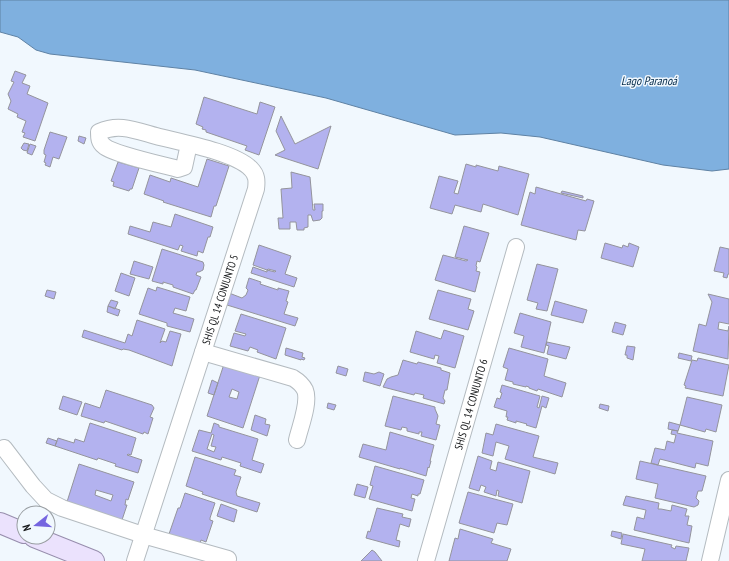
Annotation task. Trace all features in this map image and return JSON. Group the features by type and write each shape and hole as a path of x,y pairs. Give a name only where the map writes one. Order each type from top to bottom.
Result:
{"main road":[{"path":"0,524 16,530"},
{"path":"54,545 94,561"}],"street":[{"name":"SHIS QL 14 CONJUNTO 5","path":"135,561 256,189 257,178 252,169 230,156 189,144 122,128 106,129 99,132 99,139 104,147 116,152 178,169 184,167 189,144"},
{"name":"SHIS QL 14 CONJUNTO 6","path":"426,561 516,247"},
{"path":"203,352 294,378 300,383 305,390 306,403 297,440"},
{"path":"4,448 33,486 46,500 62,508 143,535 228,559"},
{"path":"710,561 729,480"}],"water":[{"name":"Lago Paranoá","path":"0,0 729,0 729,169 712,171 663,165 540,137 501,133 455,135 326,98 195,70 50,54 36,50 18,37 0,32"}],"building":[{"path":"15,71 26,75 22,83 30,86 27,94 48,103 35,141 23,137 25,133 22,132 26,121 17,117 18,114 8,109 11,101 8,94 14,82 11,81"},
{"path":"204,97 257,114 260,102 275,107 259,155 245,150 247,146 206,132 206,130 202,129 203,127 196,124"},
{"path":"281,116 295,144 331,126 318,169 275,155 285,150 276,131"},
{"path":"50,132 67,137 59,159 53,157 50,167 45,165 46,163 44,162 46,155 44,154 44,150"},
{"path":"79,136 86,138 84,144 78,141"},
{"path":"24,143 29,144 27,151 21,148"},
{"path":"30,144 36,146 32,155 27,153"},
{"path":"207,159 229,166 211,217 163,202 164,201 144,194 150,175 170,182 171,178 198,187"},
{"path":"118,162 139,168 132,189 129,191 113,186 114,182 111,181"},
{"path":"466,164 498,171 499,166 529,174 518,215 483,204 481,212 455,205 452,214 430,208 439,176 458,181 454,193 458,194"},
{"path":"291,172 310,177 313,210 315,210 314,204 323,204 322,218 320,220 313,221 311,215 308,215 308,227 304,228 304,230 297,230 296,222 290,222 290,229 279,229 278,218 283,218 281,189 292,188"},
{"path":"536,187 586,201 587,199 594,201 585,231 578,230 576,240 521,225 530,192 535,194"},
{"path":"562,191 583,196 583,198 561,193"},
{"path":"175,214 213,227 203,253 198,251 197,256 181,251 183,246 180,245 178,250 128,234 130,226 150,232 153,222 171,227"},
{"path":"464,226 489,233 480,262 477,261 476,271 480,272 475,292 435,280 443,255 466,261 468,260 455,257"},
{"path":"605,243 622,248 623,245 628,247 629,243 639,247 633,267 601,258"},
{"path":"259,245 291,256 285,274 297,278 294,287 251,273 253,267 267,272 267,270 253,265"},
{"path":"720,247 729,249 729,274 727,278 723,277 724,273 714,271"},
{"path":"162,249 203,262 203,270 197,272 196,275 201,277 193,294 173,287 173,285 152,281"},
{"path":"134,261 153,267 149,279 130,274"},
{"path":"537,264 558,269 547,311 536,309 538,303 527,300"},
{"path":"121,273 135,278 129,296 115,291"},
{"path":"249,278 261,282 260,284 278,290 278,288 289,291 286,301 288,302 284,314 298,318 295,326 227,305 228,303 226,302 229,293 242,298 246,295 248,290 246,288"},
{"path":"157,287 190,297 186,311 175,308 173,313 194,319 190,332 167,326 167,323 139,314 148,288 156,291"},
{"path":"47,290 56,292 54,299 45,296"},
{"path":"438,290 471,299 468,309 474,311 468,330 429,319"},
{"path":"708,294 729,299 729,324 719,322 718,329 728,331 729,326 728,359 693,351 699,324 706,326 712,302"},
{"path":"111,300 118,302 115,309 108,306"},
{"path":"555,301 587,310 583,323 551,315"},
{"path":"108,306 120,310 118,316 107,312"},
{"path":"520,313 551,322 544,353 521,347 524,336 514,333"},
{"path":"241,314 286,328 276,359 257,352 258,350 250,347 248,351 230,346 234,333 245,336 246,334 235,331"},
{"path":"137,320 165,329 160,343 162,341 166,342 170,331 181,334 172,366 129,350 122,350 82,337 84,330 125,343 128,334 132,336"},
{"path":"615,322 626,325 623,335 612,332"},
{"path":"444,330 464,336 455,368 437,363 439,356 435,355 434,359 410,352 416,331 441,339"},
{"path":"547,342 570,347 566,359 547,354 549,346 546,345"},
{"path":"627,346 635,347 633,360 627,358 627,355 625,355"},
{"path":"286,348 303,353 302,357 305,358 304,360 285,355"},
{"path":"509,348 548,359 544,376 566,383 562,397 538,389 537,391 526,386 513,384 513,382 505,380 508,369 503,367"},
{"path":"679,353 692,356 691,361 678,358"},
{"path":"698,358 729,365 723,396 685,388 686,386 684,385 692,360 697,361"},
{"path":"403,360 441,368 441,370 450,373 447,390 445,390 443,398 445,401 444,404 423,398 424,395 415,393 414,395 383,387 387,379 398,375"},
{"path":"225,361 261,372 243,428 207,416","holes":["232,389 239,392 237,399 229,397"]},
{"path":"338,366 348,369 346,376 336,373"},
{"path":"365,372 374,374 379,372 384,374 380,386 363,381"},
{"path":"212,380 218,383 214,395 208,393"},
{"path":"502,385 540,396 537,407 539,408 542,396 549,398 546,408 542,406 536,428 526,425 527,424 507,420 507,411 494,407 497,398 500,399"},
{"path":"106,390 152,405 154,408 150,417 153,418 148,434 144,432 143,434 105,421 104,423 81,416 85,403 100,408"},
{"path":"63,396 82,402 77,415 59,409"},
{"path":"393,396 435,407 438,416 436,424 440,425 436,440 421,436 422,432 419,432 419,434 407,431 407,428 402,427 401,430 385,426"},
{"path":"687,397 722,405 716,432 706,429 705,432 680,425"},
{"path":"328,403 336,405 334,410 327,408"},
{"path":"600,404 609,406 608,411 599,408"},
{"path":"255,415 266,419 265,424 270,425 267,436 251,430"},
{"path":"669,422 680,425 678,431 668,429"},
{"path":"90,423 136,438 131,455 127,455 142,460 138,473 115,466 116,464 98,458 97,460 55,446 58,438 74,443 75,439 84,442"},
{"path":"214,423 219,425 219,427 258,439 252,460 264,464 261,473 240,466 241,463 222,457 221,460 192,451 199,430 211,433","holes":["212,434 214,435 211,446 216,447 214,452 207,449"]},
{"path":"496,424 539,436 533,457 558,463 555,474 505,459 509,446 496,442 493,456 482,453 486,433 493,435"},
{"path":"672,430 678,431 677,433 713,441 708,466 696,463 695,468 660,459 658,465 651,463 655,448 665,450 667,441 674,443 676,435 671,434"},
{"path":"390,432 434,445 426,476 359,457 363,444 386,450"},
{"path":"48,438 57,441 55,446 46,443"},
{"path":"478,456 492,461 490,469 496,471 498,462 530,471 522,503 498,496 499,491 497,490 496,496 484,492 486,487 481,485 479,491 469,488"},
{"path":"195,457 236,470 234,475 241,477 236,492 237,496 260,503 257,512 202,494 203,492 186,486"},
{"path":"640,461 706,476 702,491 698,491 696,498 699,501 698,505 694,507 655,498 658,484 636,479"},
{"path":"79,464 134,482 128,500 126,499 125,505 127,505 121,523 66,505","holes":["96,490 113,495 111,501 95,495"]},
{"path":"375,466 424,480 420,494 418,494 418,496 412,494 411,498 415,499 412,511 369,499 373,486 370,485"},
{"path":"357,484 368,487 365,498 354,495"},
{"path":"468,492 513,504 507,525 497,523 494,533 459,523"},
{"path":"185,493 215,503 210,518 210,520 213,521 206,542 201,540 199,547 168,537"},
{"path":"626,496 659,503 658,509 671,511 672,505 687,509 685,516 689,516 687,525 692,526 689,543 634,530 637,517 644,519 646,510 623,505"},
{"path":"221,504 237,510 234,522 217,516"},
{"path":"377,508 403,514 402,517 411,519 409,527 400,524 396,540 400,541 399,547 366,538 368,531 370,532"},
{"path":"460,529 493,539 491,543 511,549 507,561 449,561 455,538 458,539"},
{"path":"612,531 622,533 621,539 611,536"},
{"path":"623,534 672,545 671,547 675,549 676,546 689,548 686,561 642,561 645,549 621,544"},
{"path":"372,550 382,561 361,561"}]}
